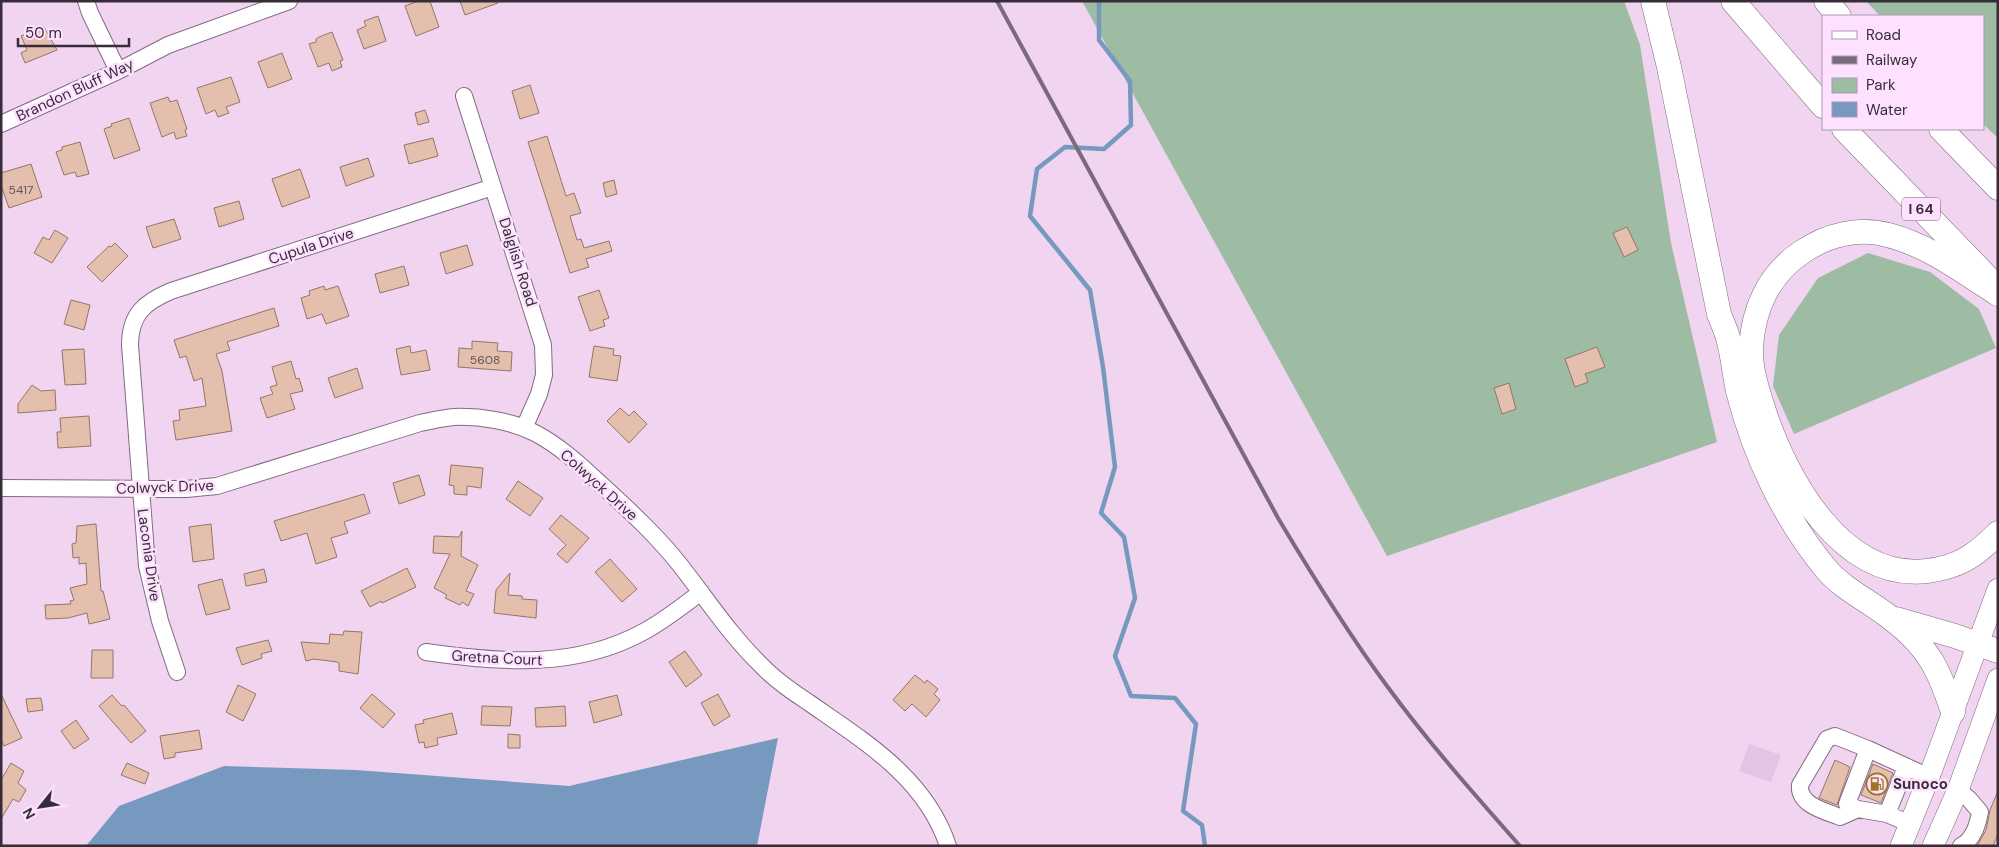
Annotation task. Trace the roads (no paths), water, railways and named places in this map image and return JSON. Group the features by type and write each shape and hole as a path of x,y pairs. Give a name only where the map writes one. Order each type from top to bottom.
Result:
{"highway":[{"path":"1653,1 1671,77 1719,314 1728,339 1738,390 1750,433 1760,460 1785,509 1826,569 1845,587 1892,618 1912,636 1931,658 1941,676 1953,712"},
{"path":"1733,1 1822,105"},
{"path":"1826,1 1838,15"},
{"name":"I 64","path":"1845,130 1998,288"},
{"path":"1942,130 1998,188"},
{"path":"1998,294 1907,241 1871,232 1852,232 1832,236 1807,248 1794,257 1774,277 1760,302 1751,349 1752,364 1769,427 1795,480 1814,510 1834,535 1860,556 1884,566 1903,571 1936,570 1955,566 1975,555 1998,533"},
{"path":"1892,618 1955,636 1988,648"}],"main road":[{"path":"1901,846 1953,712 1988,648 1998,588"},
{"path":"1942,842 1958,790 1998,679"}],"street":[{"path":"86,1 118,71"},
{"name":"Brandon Bluff Way","path":"1,124 118,71 185,38 289,1"},
{"name":"Dalglish Road","path":"464,96 543,345 544,375 539,394 524,428"},
{"name":"Cupula Drive","path":"137,316 152,299 171,291 493,187"},
{"name":"Laconia Drive","path":"137,316 130,336 130,345 144,534 152,592 178,672"},
{"name":"Colwyck Drive","path":"1,488 186,489 217,486 420,423 454,418 480,418 524,428 572,458 657,538 761,666 784,687 875,749 900,770 932,809 948,846"},
{"name":"Gretna Court","path":"426,652 468,658 524,661 575,657 618,644 645,632 701,592"},
{"path":"1858,809 1840,818 1805,801 1800,793 1800,785 1827,739 1835,736 1929,777"},
{"path":"1868,749 1847,804 1858,809 1887,814 1911,824"},
{"path":"1887,814 1906,767"},
{"path":"1958,790 1980,812 1977,826 1962,846"}],"water":[{"path":"778,738 757,846 86,846 119,806 224,766 356,770 569,786"}],"waterway":[{"path":"1099,1 1099,40 1130,81 1131,125 1104,149 1065,147 1037,169 1030,216 1090,290 1103,367 1115,467 1101,513 1124,537 1135,598 1115,656 1131,696 1175,698 1196,724 1183,811 1202,825 1205,846"}],"railway":[{"path":"997,1 1278,518 1317,582 1372,666 1403,707 1452,768 1520,846"}],"place":[{"name":"Sunoco","path":"1877,784"}]}
